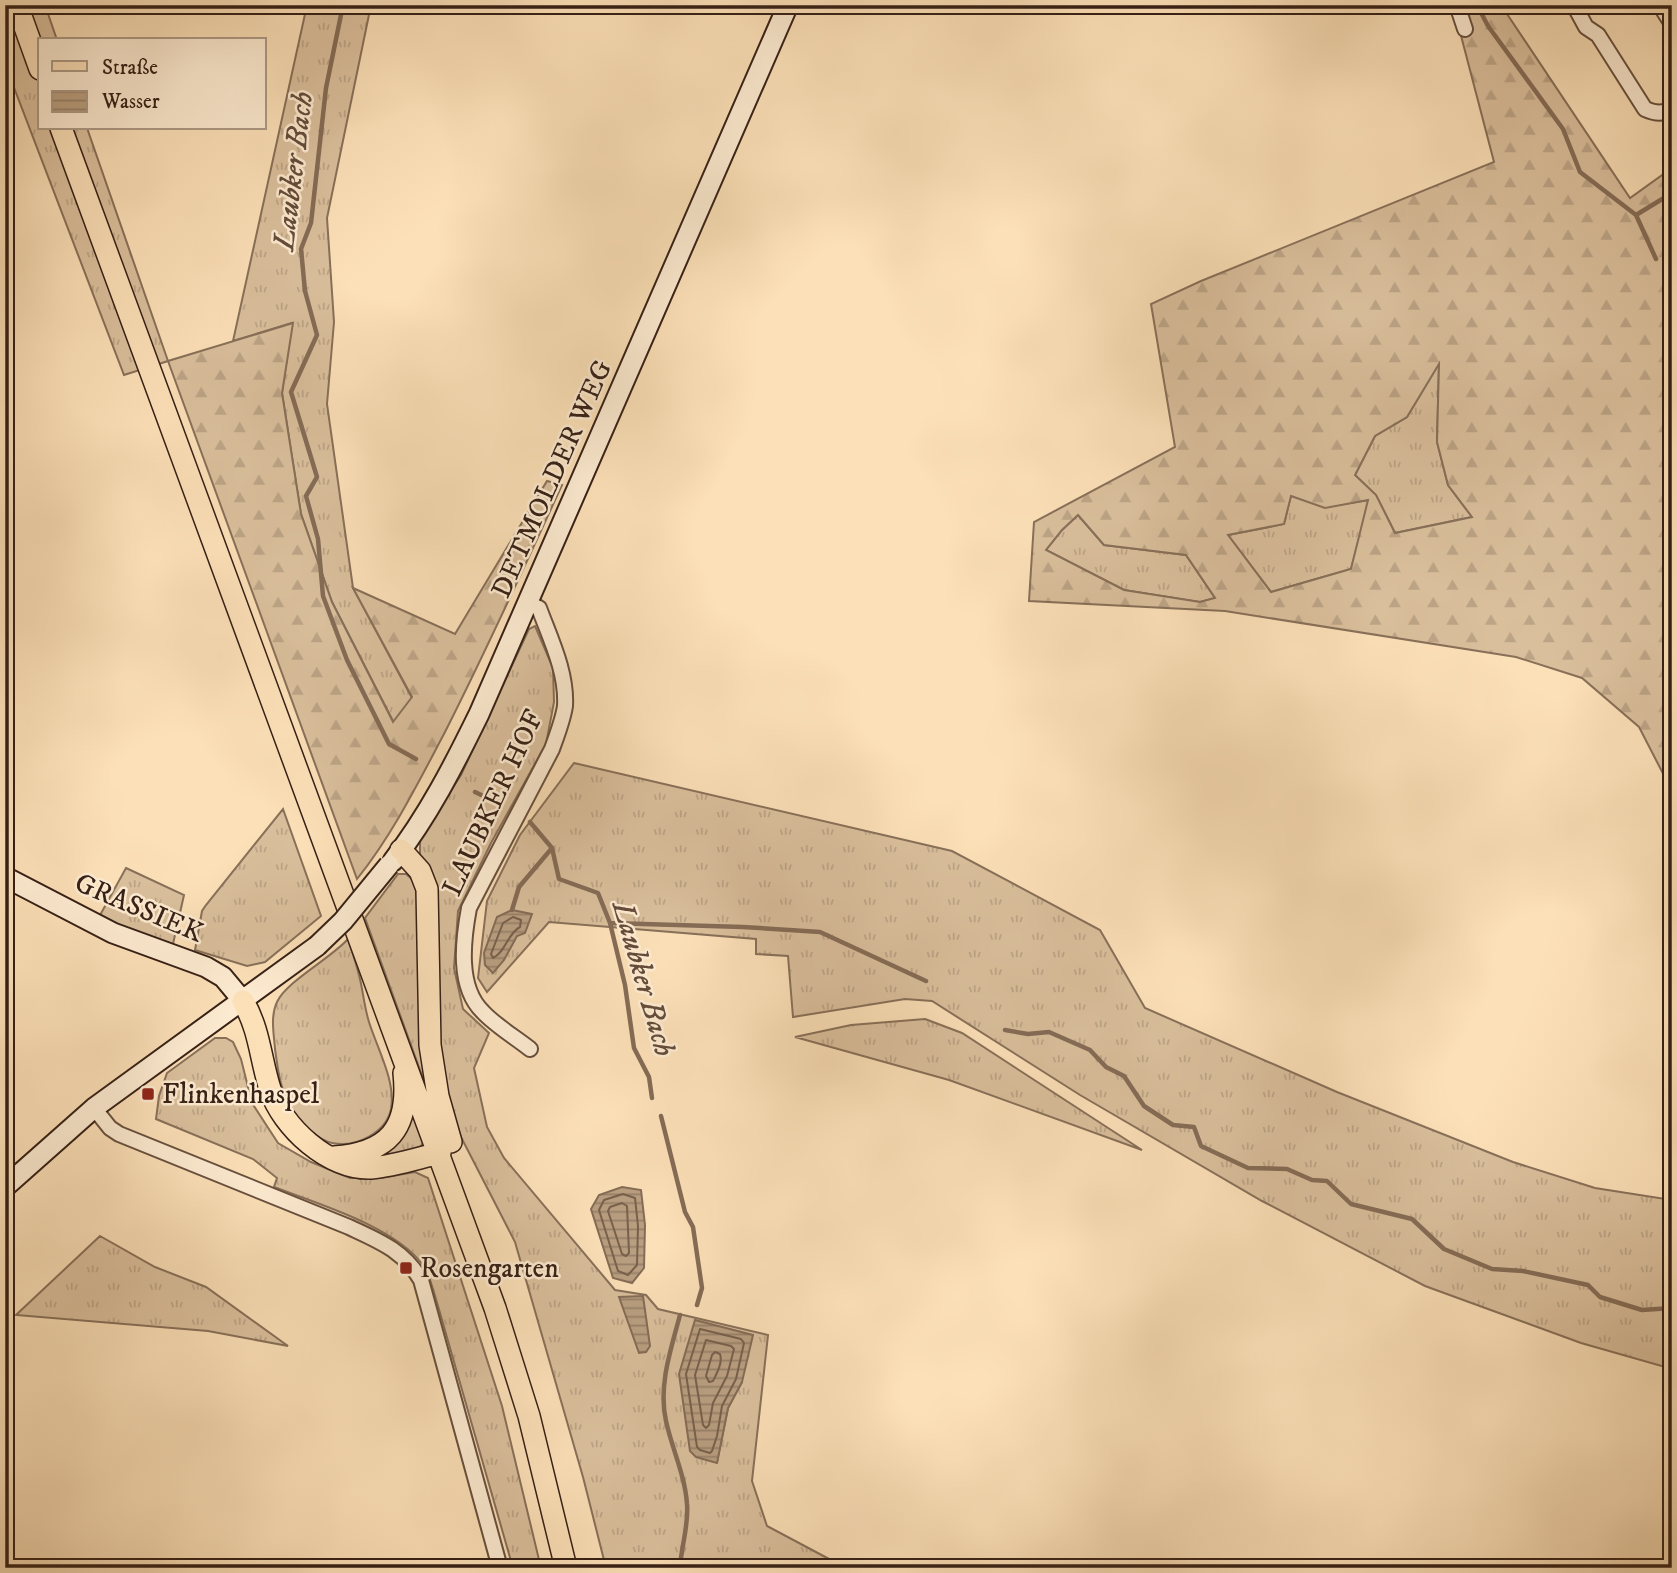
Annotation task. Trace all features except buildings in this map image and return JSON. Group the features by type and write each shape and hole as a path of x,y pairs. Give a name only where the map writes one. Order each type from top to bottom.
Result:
{"main road":[{"path":"17,5 38,63"},
{"path":"62,130 495,1308 529,1416 566,1568"},
{"path":"395,858 420,871 427,889 430,1045 442,1117 459,1167 464,1220"},
{"path":"243,1001 253,1019 269,1086 280,1112 297,1133 313,1146 355,1167 371,1168 440,1153"},
{"path":"332,1157 354,1155 377,1148 391,1137 401,1121 404,1107 402,1051"}],"street":[{"name":"DETMOLDER WEG","path":"5,1187 94,1108 317,946 343,921 395,858 424,817 461,750 528,603 788,5"},
{"path":"1457,5 1465,29"},
{"path":"1574,5 1586,27 1598,35 1645,109 1655,113 1672,108"},
{"path":"1660,5 1672,24"},
{"name":"LAUBKER HOF","path":"528,603 539,608 544,620 561,669 565,705 552,749 469,908 464,936 465,964 474,1000 482,1012 530,1049"},
{"name":"GRASSIEK","path":"5,877 113,933 206,967 223,977 243,1001"},
{"path":"94,1108 110,1128 119,1134 349,1227 386,1244 412,1264 421,1280 500,1568"}],"green space":[{"path":"5,5 45,5 56,38 38,38 38,130 88,130 168,361 124,375 5,64"},
{"path":"307,5 371,5 327,218 334,322 327,404 353,588 412,698 394,723 332,602 301,514 282,393 292,323 233,341"},
{"path":"1453,5 1501,5 1630,198 1672,168 1672,791 1639,727 1582,678 1516,657 1225,611 1029,601 1034,522 1175,447 1151,304 1201,281 1494,162","holes":["1439,364 1437,442 1448,485 1472,517 1395,533 1376,495 1355,475 1375,436 1407,417","1291,496 1325,508 1368,500 1351,569 1271,592 1228,535 1284,524","1078,515 1104,545 1186,555 1215,598 1200,602 1124,590 1046,550"]},
{"path":"293,323 282,393 301,514 332,602 393,722 412,697 353,588 455,634 547,481 562,485 445,732 394,826 357,879 168,361"},
{"path":"1439,363 1437,442 1448,485 1472,517 1395,533 1376,495 1355,475 1375,436 1407,417"},
{"path":"1291,495 1325,507 1369,500 1351,569 1271,592 1228,535 1284,524"},
{"path":"1078,515 1104,545 1186,555 1215,598 1200,602 1124,590 1046,550"},
{"path":"535,626 553,668 554,702 546,744 491,843 458,911 454,968 463,1009 489,1033 474,1068 487,1127 504,1158 615,1290 646,1295 658,1309 768,1335 752,1481 767,1526 846,1568 606,1568 583,1477 515,1242 461,1137 452,1110 438,1048 420,859 420,839 461,775 529,629","holes":["695,1320 742,1382 728,1408 717,1462"]},
{"path":"574,763 952,851 1100,930 1145,1008 1337,1092 1513,1162 1595,1188 1672,1200 1672,1369 1581,1343 1425,1286 1262,1201 1080,1095 932,1001 905,999 793,1017 788,956 756,954 756,939 549,922 487,992 478,978 487,901 520,835"},
{"path":"283,809 321,916 265,962 247,966 195,950 202,911"},
{"path":"126,868 184,895 173,944 165,944 99,917"},
{"path":"398,874 406,874 420,891 428,1079 424,1081 365,918"},
{"path":"348,939 392,1098 388,1118 376,1132 360,1141 341,1144 317,1136 302,1124 290,1107 279,1075 273,1020 277,1002 282,994"},
{"path":"925,1019 962,1033 1142,1150 949,1080 795,1037 851,1025"},
{"path":"215,1038 226,1038 233,1042 241,1059 252,1103 278,1143 311,1162 350,1178 381,1178 415,1172 428,1178 502,1406 541,1568 513,1568 433,1290 423,1265 410,1251 375,1228 274,1187 277,1178 253,1159 156,1119 159,1096 167,1073"},
{"path":"413,1111 424,1141 418,1151 379,1161 377,1154"},
{"path":"100,1236 155,1267 206,1287 288,1346 208,1331 16,1315"}],"water":[{"path":"512,910 532,914 525,933 517,936 504,960 493,973 485,965 484,953 497,917"},
{"path":"622,1187 641,1190 645,1225 644,1268 632,1283 613,1278 591,1209 599,1195"},
{"path":"643,1296 650,1346 646,1352 639,1353 619,1297"},
{"path":"695,1320 753,1335 742,1382 728,1408 717,1463 696,1457 690,1451 679,1374"}],"waterway":[{"name":"Laubker Bach","path":"343,5 326,88 311,223 301,249 305,291 317,335 291,392 317,477 306,496 318,539 323,596 347,660 389,744 416,759"},
{"path":"1477,5 1488,26 1563,129 1580,172 1636,215 1656,259"},
{"path":"1636,215 1672,193"},
{"path":"1667,304 1672,311"},
{"name":"Laubker Bach","path":"475,792 498,803"},
{"name":"Laubker Bach","path":"530,822 552,848 559,879 598,893 610,923 625,985 634,1048 649,1077 652,1098"},
{"path":"512,910 519,887 552,848"},
{"path":"610,923 820,932 926,981"},
{"path":"1005,1030 1028,1034 1049,1032 1090,1050 1106,1067 1124,1076 1144,1106 1173,1125 1194,1127 1201,1146 1248,1168 1287,1169 1312,1180 1327,1181 1351,1204 1412,1219 1444,1249 1492,1269 1523,1271 1588,1285 1600,1297 1642,1310 1672,1308"},
{"name":"Laubker Bach","path":"661,1116 685,1212 693,1227 702,1288 697,1305"},
{"name":"Laubker Bach","path":"680,1315 667,1368 664,1408 687,1504 680,1568"}],"place":[{"name":"Flinkenhaspel","path":"148,1094"},
{"name":"Rosengarten","path":"406,1268"}]}
